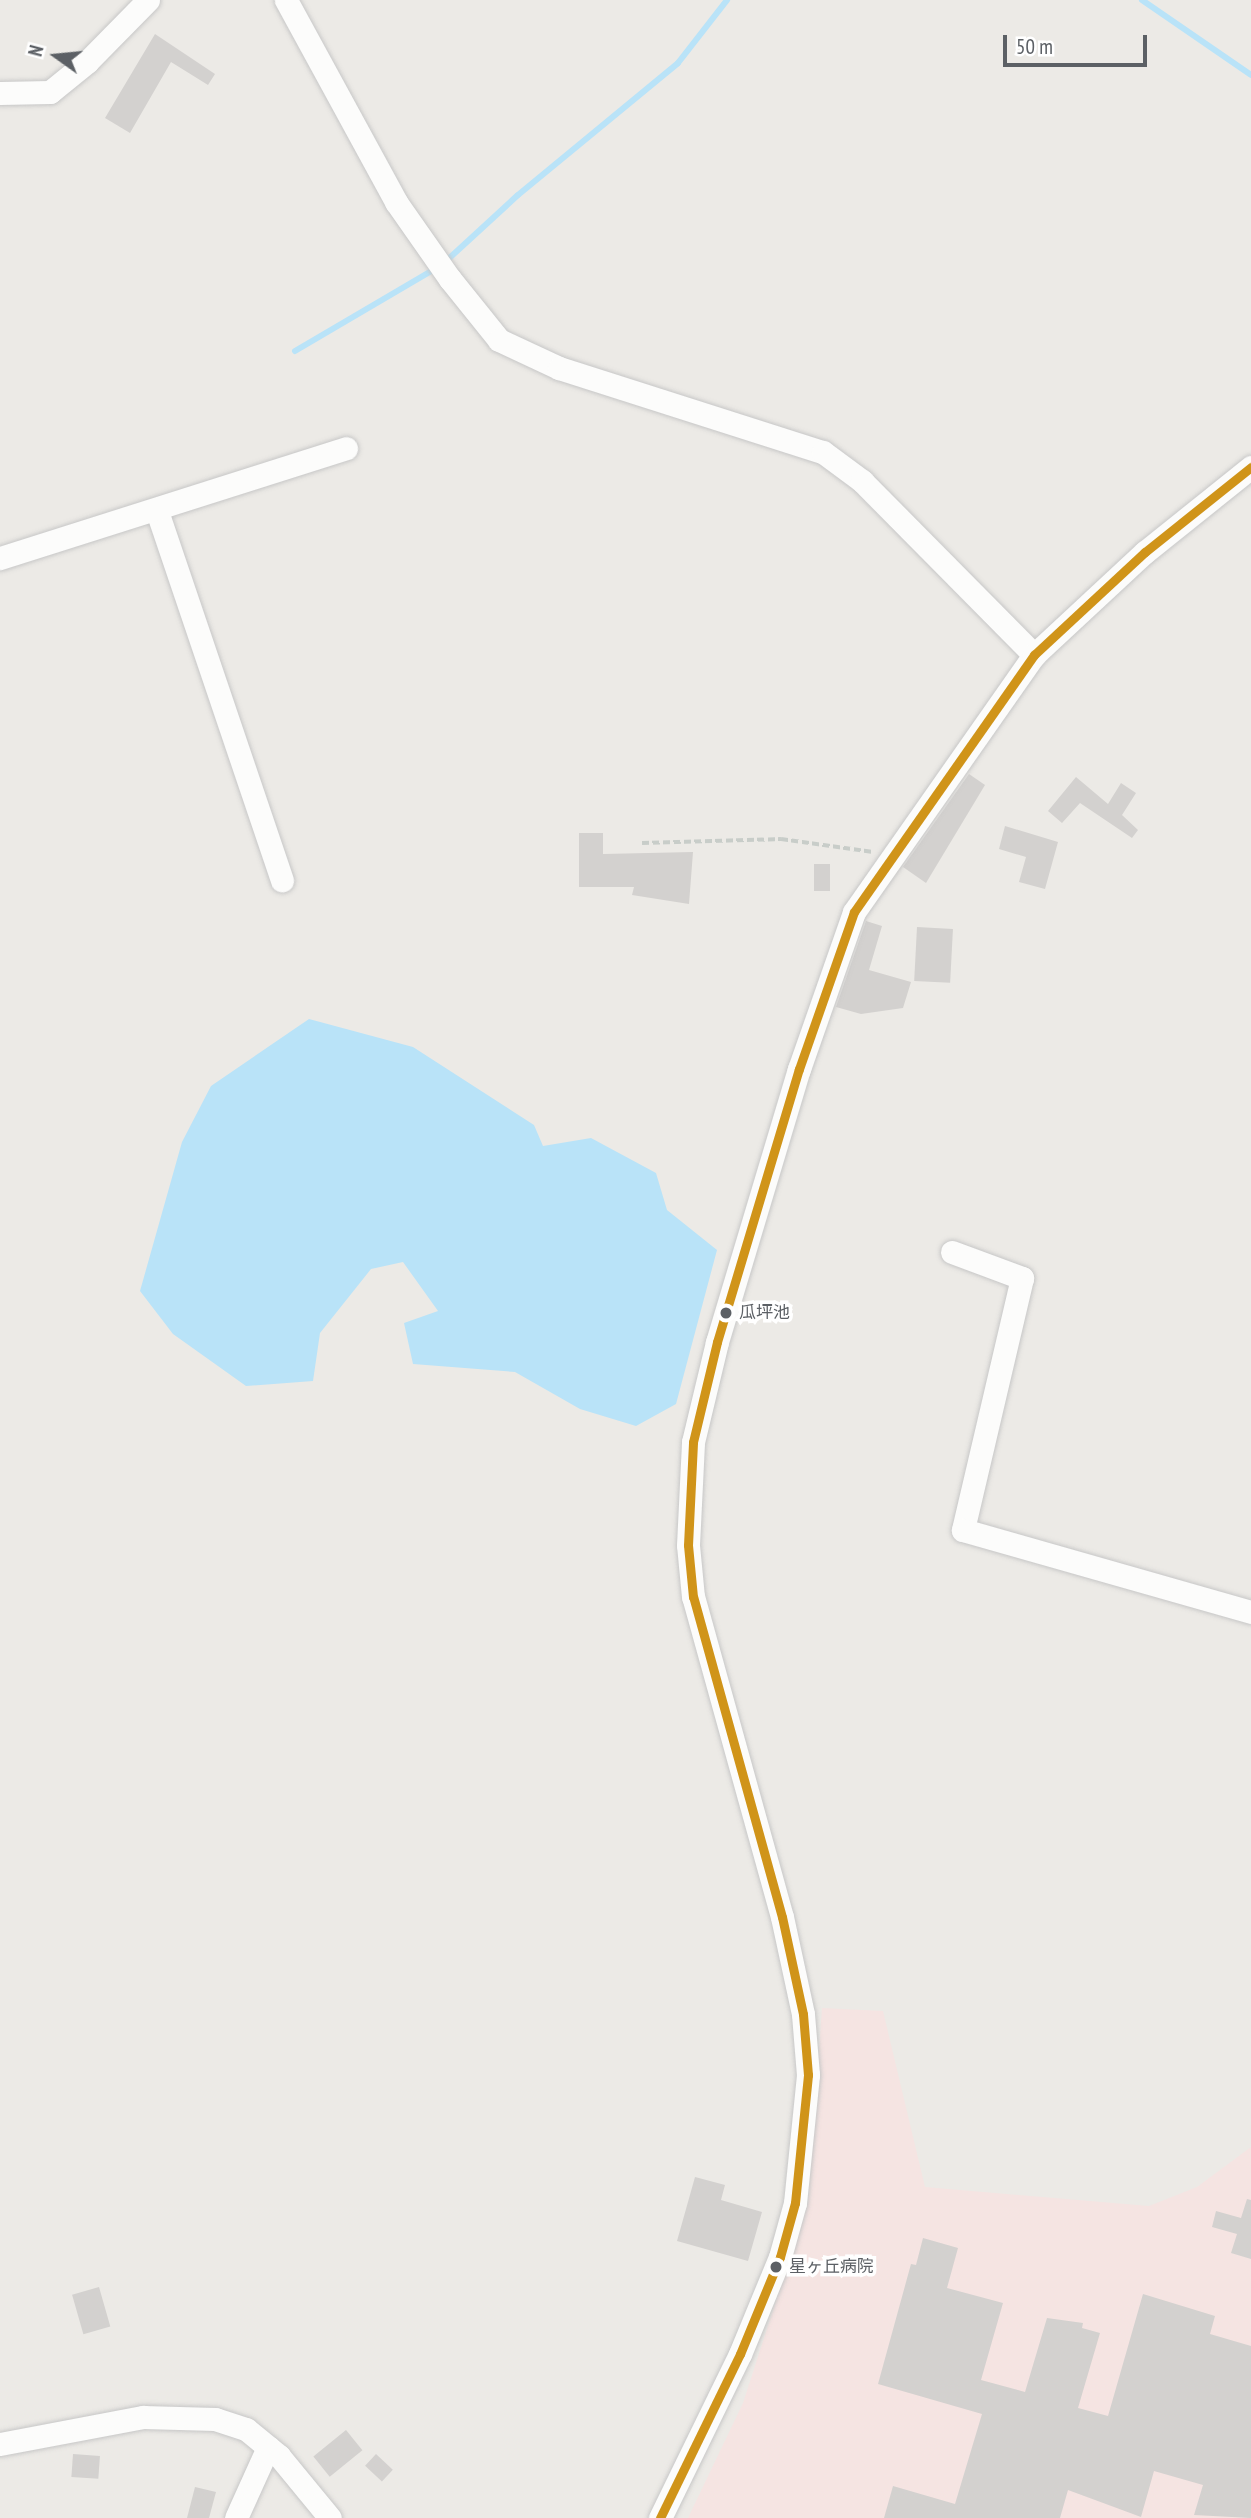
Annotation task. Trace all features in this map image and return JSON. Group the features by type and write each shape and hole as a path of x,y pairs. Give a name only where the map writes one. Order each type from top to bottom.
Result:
{"street":[{"path":"0,93 50,92 87,62 148,0"},
{"path":"286,0 397,202 450,279 499,340 559,368 823,452 862,481 1034,655"},
{"path":"0,558 157,511 346,449"},
{"path":"660,2518 740,2354 780,2257 795,2203 805,2131 808,2075 803,2014 782,1917 693,1597 688,1545 693,1442 717,1342 845,932 892,858 1034,655 1145,552 1251,467"},
{"path":"157,511 282,880"},
{"path":"952,1252 1022,1278 963,1530 1251,1612"},
{"path":"0,2444 179,2415 215,2419 246,2429 268,2447 330,2518"},
{"path":"236,2518 268,2447"}],"path":[{"path":"642,843 781,839 892,858"}],"shaded area":[{"name":"星ヶ丘病院","path":"822,2008 883,2011 925,2187 1149,2206 1197,2187 1251,2147 1251,2518 688,2518 743,2403 808,2202"}],"water":[{"name":"瓜坪池","path":"309,1019 413,1047 534,1125 543,1146 591,1138 656,1173 667,1210 717,1250 676,1404 636,1426 580,1409 515,1372 413,1364 404,1323 438,1311 403,1262 371,1269 320,1333 313,1381 246,1386 173,1334 140,1291 182,1142 211,1086"}],"building":[{"path":"155,34 215,74 208,85 171,62 130,133 105,118"},
{"path":"969,774 985,785 926,883 903,867"},
{"path":"1076,777 1108,804 1121,783 1136,793 1122,815 1138,830 1132,838 1080,803 1062,823 1048,811"},
{"path":"1005,826 1058,842 1045,889 1019,882 1026,857 999,849"},
{"path":"579,833 603,833 603,854 693,852 689,904 632,895 634,887 579,887"},
{"path":"814,864 830,864 830,891 814,891"},
{"path":"866,921 882,926 869,970 911,982 903,1008 861,1014 836,1007"},
{"path":"917,927 953,929 950,983 914,981"},
{"path":"695,2177 725,2185 721,2200 762,2212 748,2261 677,2241"},
{"path":"1247,2199 1251,2200 1251,2259 1231,2253 1237,2234 1212,2227 1216,2211 1241,2218"},
{"path":"923,2238 958,2248 947,2288 1003,2303 981,2380 1025,2392 1047,2318 1083,2323 1082,2328 1100,2333 1078,2408 1108,2416 1143,2294 1215,2316 1210,2334 1251,2346 1251,2518 1194,2515 1203,2485 1154,2471 1141,2517 1068,2490 1060,2518 884,2518 893,2486 955,2504 982,2414 878,2384 911,2264 916,2265"},
{"path":"99,2287 110,2326 83,2334 72,2295"},
{"path":"346,2430 362,2450 330,2477 313,2456"},
{"path":"73,2454 100,2456 98,2479 71,2477"},
{"path":"376,2454 393,2470 382,2481 365,2466"},
{"path":"195,2487 216,2492 209,2518 187,2518"}],"waterway":[{"path":"444,263 518,195 678,63 727,0"},
{"path":"1142,0 1251,75"},
{"path":"295,351 435,269"}],"transit line":[{"path":"660,2518 740,2354 780,2257 795,2203 808,2075 803,2014 782,1917 693,1597 688,1545 693,1442 717,1342 799,1069 854,912 1034,655 1145,552 1251,467"}],"place":[{"name":"瓜坪池","path":"726,1313"},
{"name":"星ヶ丘病院","path":"776,2267"}]}
